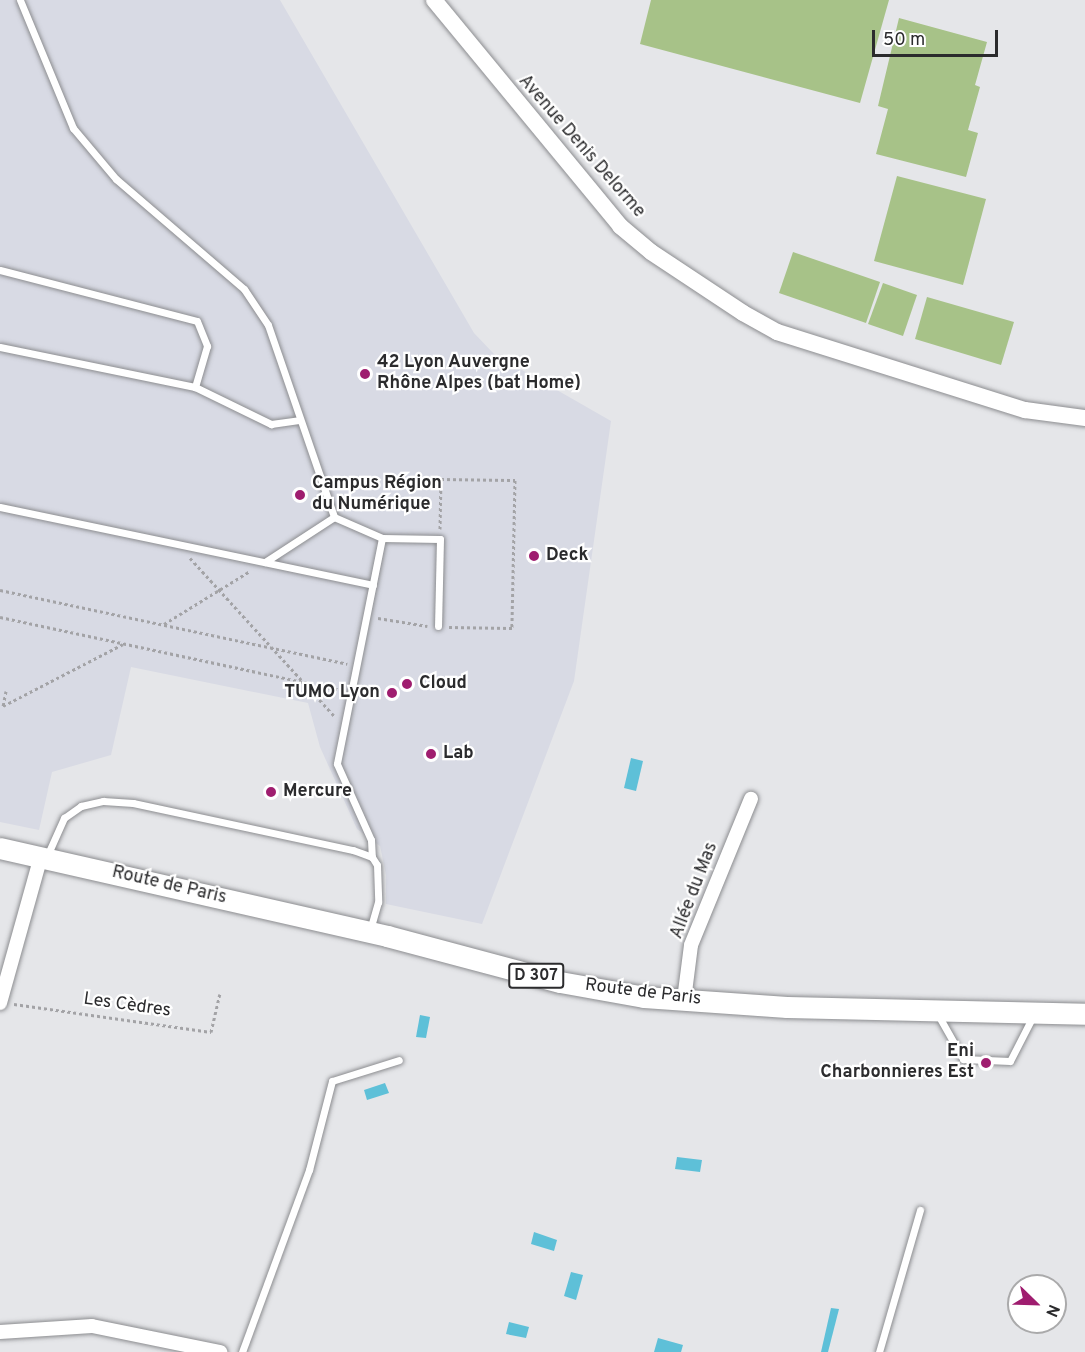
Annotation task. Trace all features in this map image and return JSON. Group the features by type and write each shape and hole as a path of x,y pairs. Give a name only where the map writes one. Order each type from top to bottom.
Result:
{"main road":[{"name":"Route de Paris","path":"0,848 370,932 560,982 684,1000 937,1012 1085,1014"}],"street":[{"name":"Avenue Denis Delorme","path":"434,0 620,226 651,252 722,295 762,310 803,338 1046,414 1085,418"},
{"name":"Avenue Denis Delorme","path":"1046,414 1085,406"},
{"name":"Allée du Mas","path":"684,1000 691,945 751,799"},
{"path":"0,1002 44,857"},
{"path":"0,1332 92,1326 220,1352"}],"lane":[{"path":"20,0 73,128 116,179 244,289 268,325 334,517 382,538 440,539 438,627"},
{"path":"0,270 197,321 207,346 195,387"},
{"path":"0,347 195,387 272,424 299,420"},
{"path":"0,507 373,585"},
{"path":"265,562 334,517"},
{"path":"370,932 380,879 372,857 371,840 337,764 382,538"},
{"path":"44,857 64,818 81,806 103,801 133,803 372,857"},
{"path":"937,1012 963,1059 1010,1061 1034,1013"},
{"path":"242,1352 309,1170 332,1081 399,1060"},
{"path":"879,1352 920,1210"}],"path":[{"path":"382,619 438,627 512,628 515,480 441,479 440,539"},
{"path":"176,544 345,727"},
{"path":"163,625 265,562"},
{"path":"0,590 357,666"},
{"path":"0,616 352,692"},
{"path":"6,691 3,706 125,643"},
{"name":"Les Cèdres","path":"0,1002 211,1032 220,994"}],"shaded area":[{"name":"Campus Région du Numérique","path":"0,0 280,0 474,333 494,354 611,421 574,681 482,924 386,904 386,875 380,846 357,829 320,747 308,703 131,667 111,755 52,772 39,830 0,822"}],"green space":[{"path":"651,0 889,0 860,103 640,44"},
{"path":"899,18 987,42 975,85 980,87 968,130 978,133 966,177 876,154 888,109 878,106"},
{"path":"897,176 986,199 963,285 874,261"},
{"path":"793,252 880,282 866,323 779,293"},
{"path":"883,283 917,295 903,336 868,324"},
{"path":"927,297 1014,322 1001,365 915,339"}],"water":[{"path":"631,758 643,761 636,791 624,788"},
{"path":"420,1015 430,1017 426,1038 416,1037"},
{"path":"385,1083 389,1093 367,1100 364,1090"},
{"path":"677,1157 702,1160 700,1172 675,1169"},
{"path":"534,1232 557,1240 554,1251 531,1244"},
{"path":"571,1272 583,1275 576,1300 564,1296"},
{"path":"831,1308 839,1309 828,1352 821,1352"},
{"path":"509,1322 529,1327 526,1338 506,1334"},
{"path":"658,1338 683,1345 681,1352 654,1352"}],"place":[{"name":"42 Lyon Auvergne Rhône Alpes (bat Home)","path":"365,374"},
{"name":"Campus Région du Numérique","path":"300,495"},
{"name":"Deck","path":"534,556"},
{"name":"Cloud","path":"407,684"},
{"name":"TUMO Lyon","path":"392,693"},
{"name":"Lab","path":"431,754"},
{"name":"Mercure","path":"271,792"},
{"name":"Eni Charbonnieres Est","path":"986,1063"}]}
